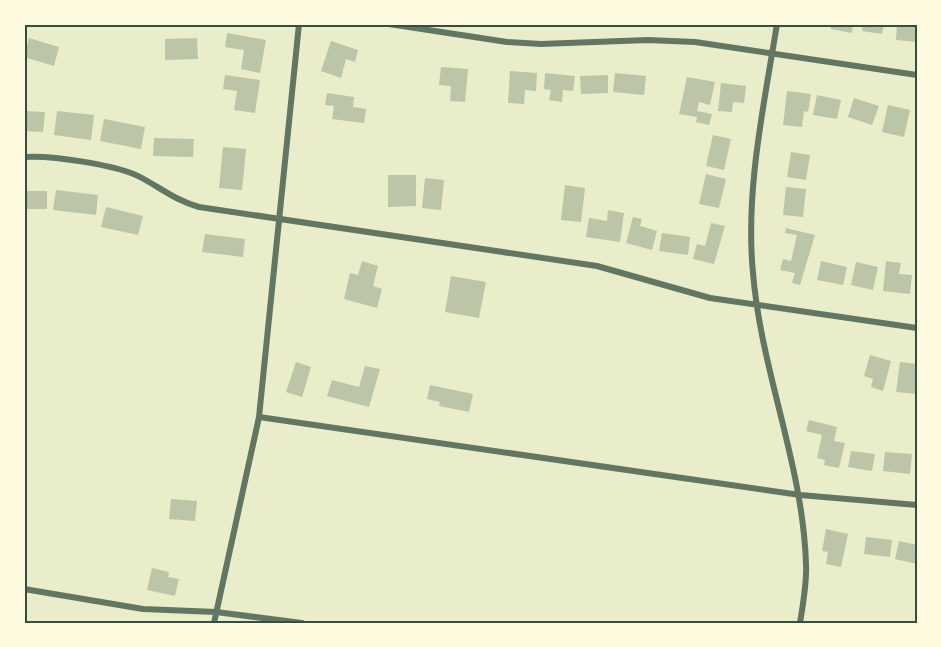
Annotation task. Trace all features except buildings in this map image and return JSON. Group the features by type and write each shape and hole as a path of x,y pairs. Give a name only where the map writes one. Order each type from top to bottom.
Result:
{"street":[{"path":"214,623 259,417 299,24"},
{"path":"389,24 507,42 576,44 648,40 695,42 917,75"},
{"path":"777,24 755,172 752,271 757,305 800,495 806,567 800,623"},
{"path":"24,157 43,157 113,168 142,178 183,202 597,266 680,291 757,305 917,328"},
{"path":"259,417 800,495 917,505"},
{"path":"24,589 143,609 216,612 302,623"}]}
